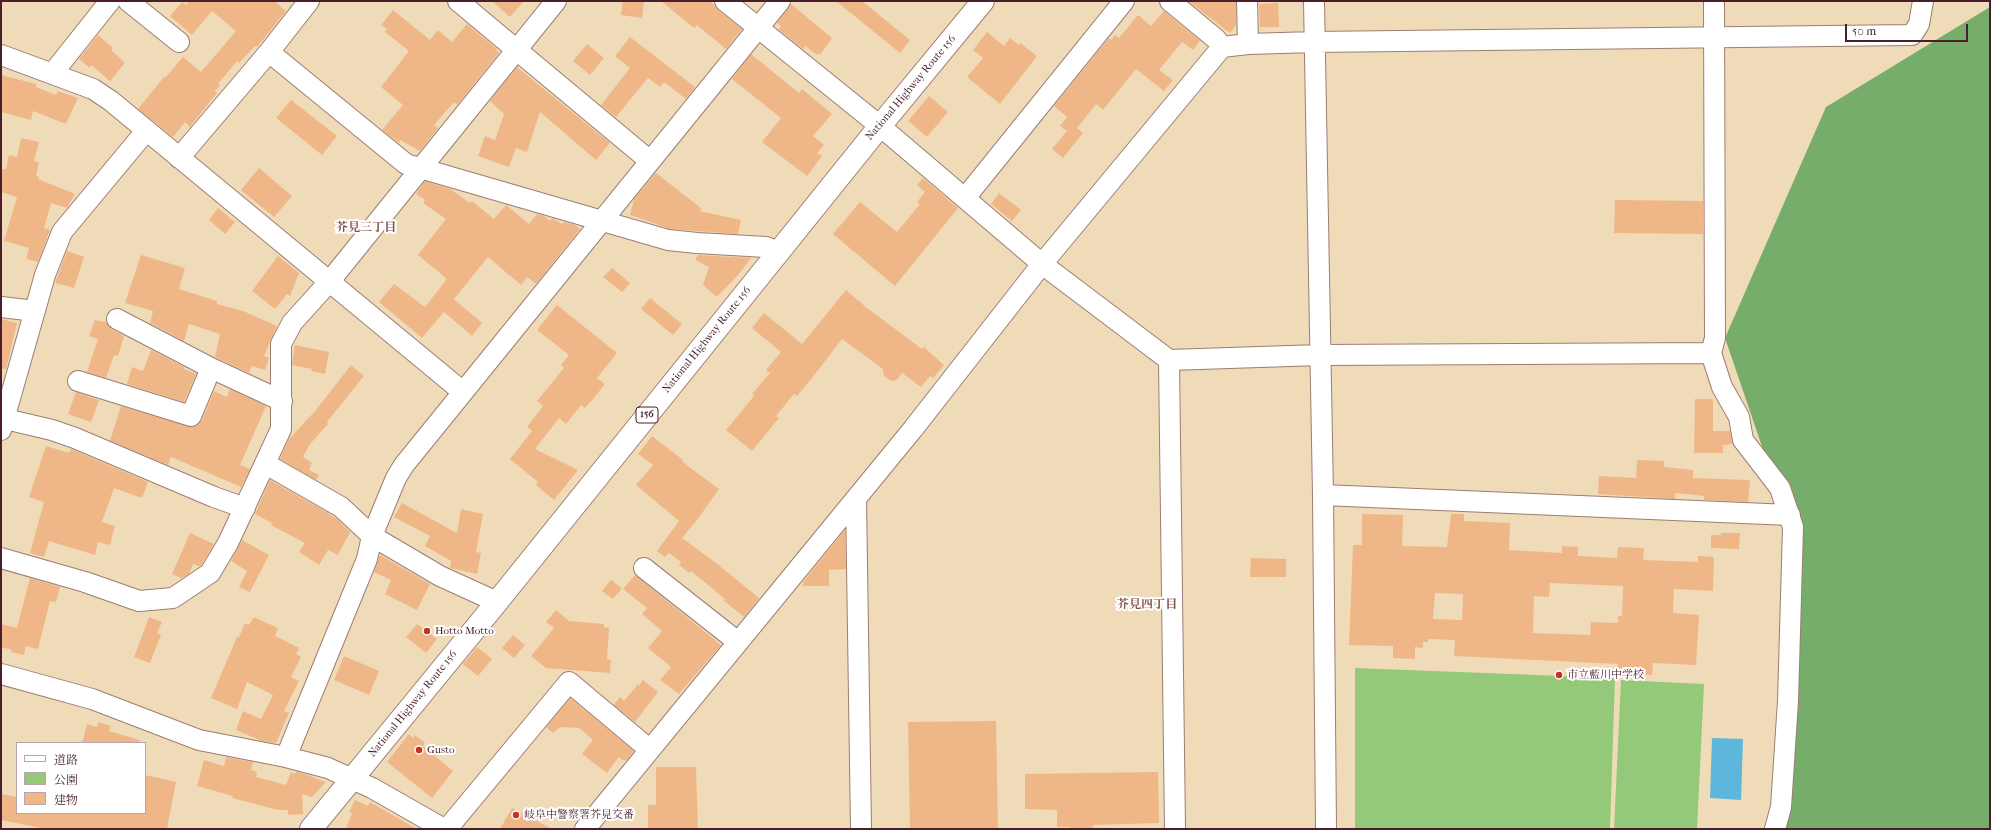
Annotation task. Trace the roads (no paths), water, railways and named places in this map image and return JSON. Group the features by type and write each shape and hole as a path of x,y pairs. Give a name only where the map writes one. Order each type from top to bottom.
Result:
{"highway":[{"name":"National Highway Route 156","path":"311,829 497,602 982,1"}],"street":[{"path":"128,1 179,42"},
{"path":"179,158 269,52 309,1"},
{"path":"458,1 650,161"},
{"path":"1,558 85,582 139,601 173,598 210,572 228,543 282,429 281,344 292,323 329,282 556,1"},
{"path":"725,1 880,126 1042,264 1170,360 1320,355 1711,354"},
{"path":"286,757 367,559 372,536 396,478 404,465 759,29 780,1"},
{"path":"965,198 1124,1"},
{"path":"1170,1 1216,39 1222,47"},
{"path":"1247,1 1248,44"},
{"path":"1314,1 1323,495 1326,829"},
{"path":"1714,1 1715,338 1711,354 1722,387 1739,417 1743,440 1780,488 1793,527 1788,701 1781,808 1775,829"},
{"path":"585,829 649,749 856,499 999,321 1042,264 1222,47 1248,44 1314,42 1912,35 1919,24 1923,1"},
{"path":"52,74 107,2"},
{"path":"269,52 406,164 668,240 766,247 778,252"},
{"path":"1,55 93,89 463,392"},
{"path":"146,131 62,232 45,275 2,422 52,430 75,438 214,497 245,508"},
{"path":"1,307 34,311"},
{"path":"117,319 211,368 282,401"},
{"path":"1170,360 1175,829"},
{"path":"78,381 191,416 211,368"},
{"path":"266,464 341,507 372,536 440,576 497,602"},
{"path":"1323,495 1790,515"},
{"path":"856,499 860,829"},
{"path":"644,568 738,642"},
{"path":"1,674 92,699 199,740 286,757 328,768 352,778 435,827 569,682 649,749"}],"water":[{"path":"1712,738 1743,739 1741,800 1710,798"}],"place":[{"name":"Hotto Motto","path":"427,631"},
{"name":"市立藍川中学校","path":"1559,675"},
{"name":"Gusto","path":"419,750"},
{"name":"岐阜中警察署芥見交番","path":"516,815"}],"district":[{"name":"芥見三丁目","path":"366,228"},
{"name":"芥見四丁目","path":"1147,605"}]}
